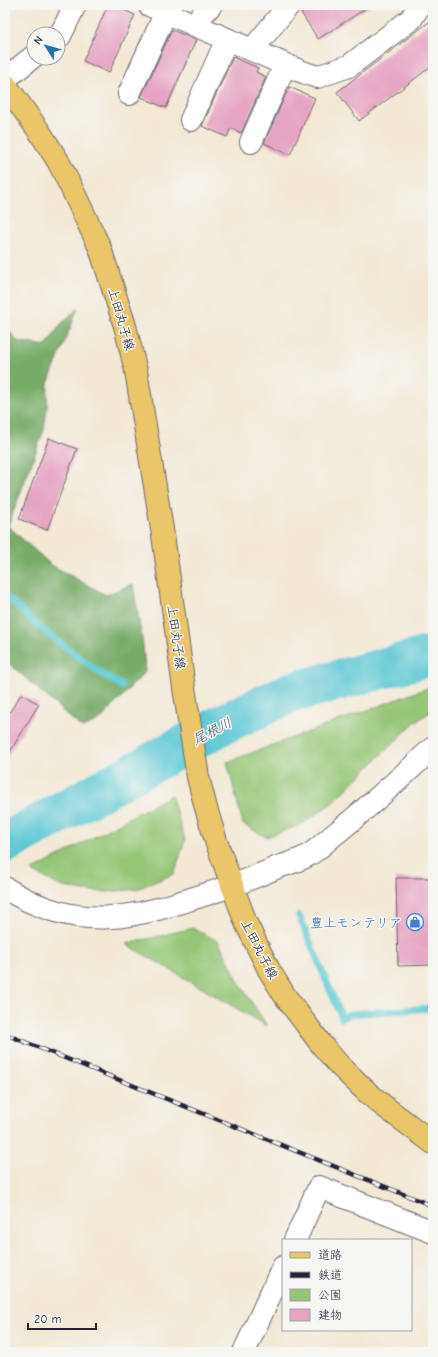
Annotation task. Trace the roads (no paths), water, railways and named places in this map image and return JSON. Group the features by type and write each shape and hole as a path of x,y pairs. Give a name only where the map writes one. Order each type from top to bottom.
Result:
{"main road":[{"name":"上田丸子線","path":"5,84 39,131 71,187 100,248 125,326 138,379 163,536 198,777 206,808 231,886 248,928 269,970 321,1044 368,1093 433,1143"}],"street":[{"path":"65,26 75,5"},
{"path":"194,24 211,5"},
{"path":"252,50 289,5"},
{"path":"129,94 158,9 285,65 317,77 350,66 411,19 420,5"},
{"path":"191,120 227,39"},
{"path":"5,79 26,62"},
{"path":"251,142 285,65"},
{"path":"5,888 24,899 55,912 74,916 97,918 130,916 231,886 307,856 362,813 433,748"},
{"path":"295,1239 319,1187 433,1232"},
{"path":"244,1352 282,1269"}],"waterway":[{"path":"5,595 39,627 96,670 122,686"},
{"name":"尾根川","path":"5,843 223,724 290,693 433,655"},
{"path":"299,916 342,1018 349,1014 433,1008"}],"railway":[{"path":"5,1034 433,1206"}],"place":[{"name":"豊上モンテリア","path":"415,922"}]}
